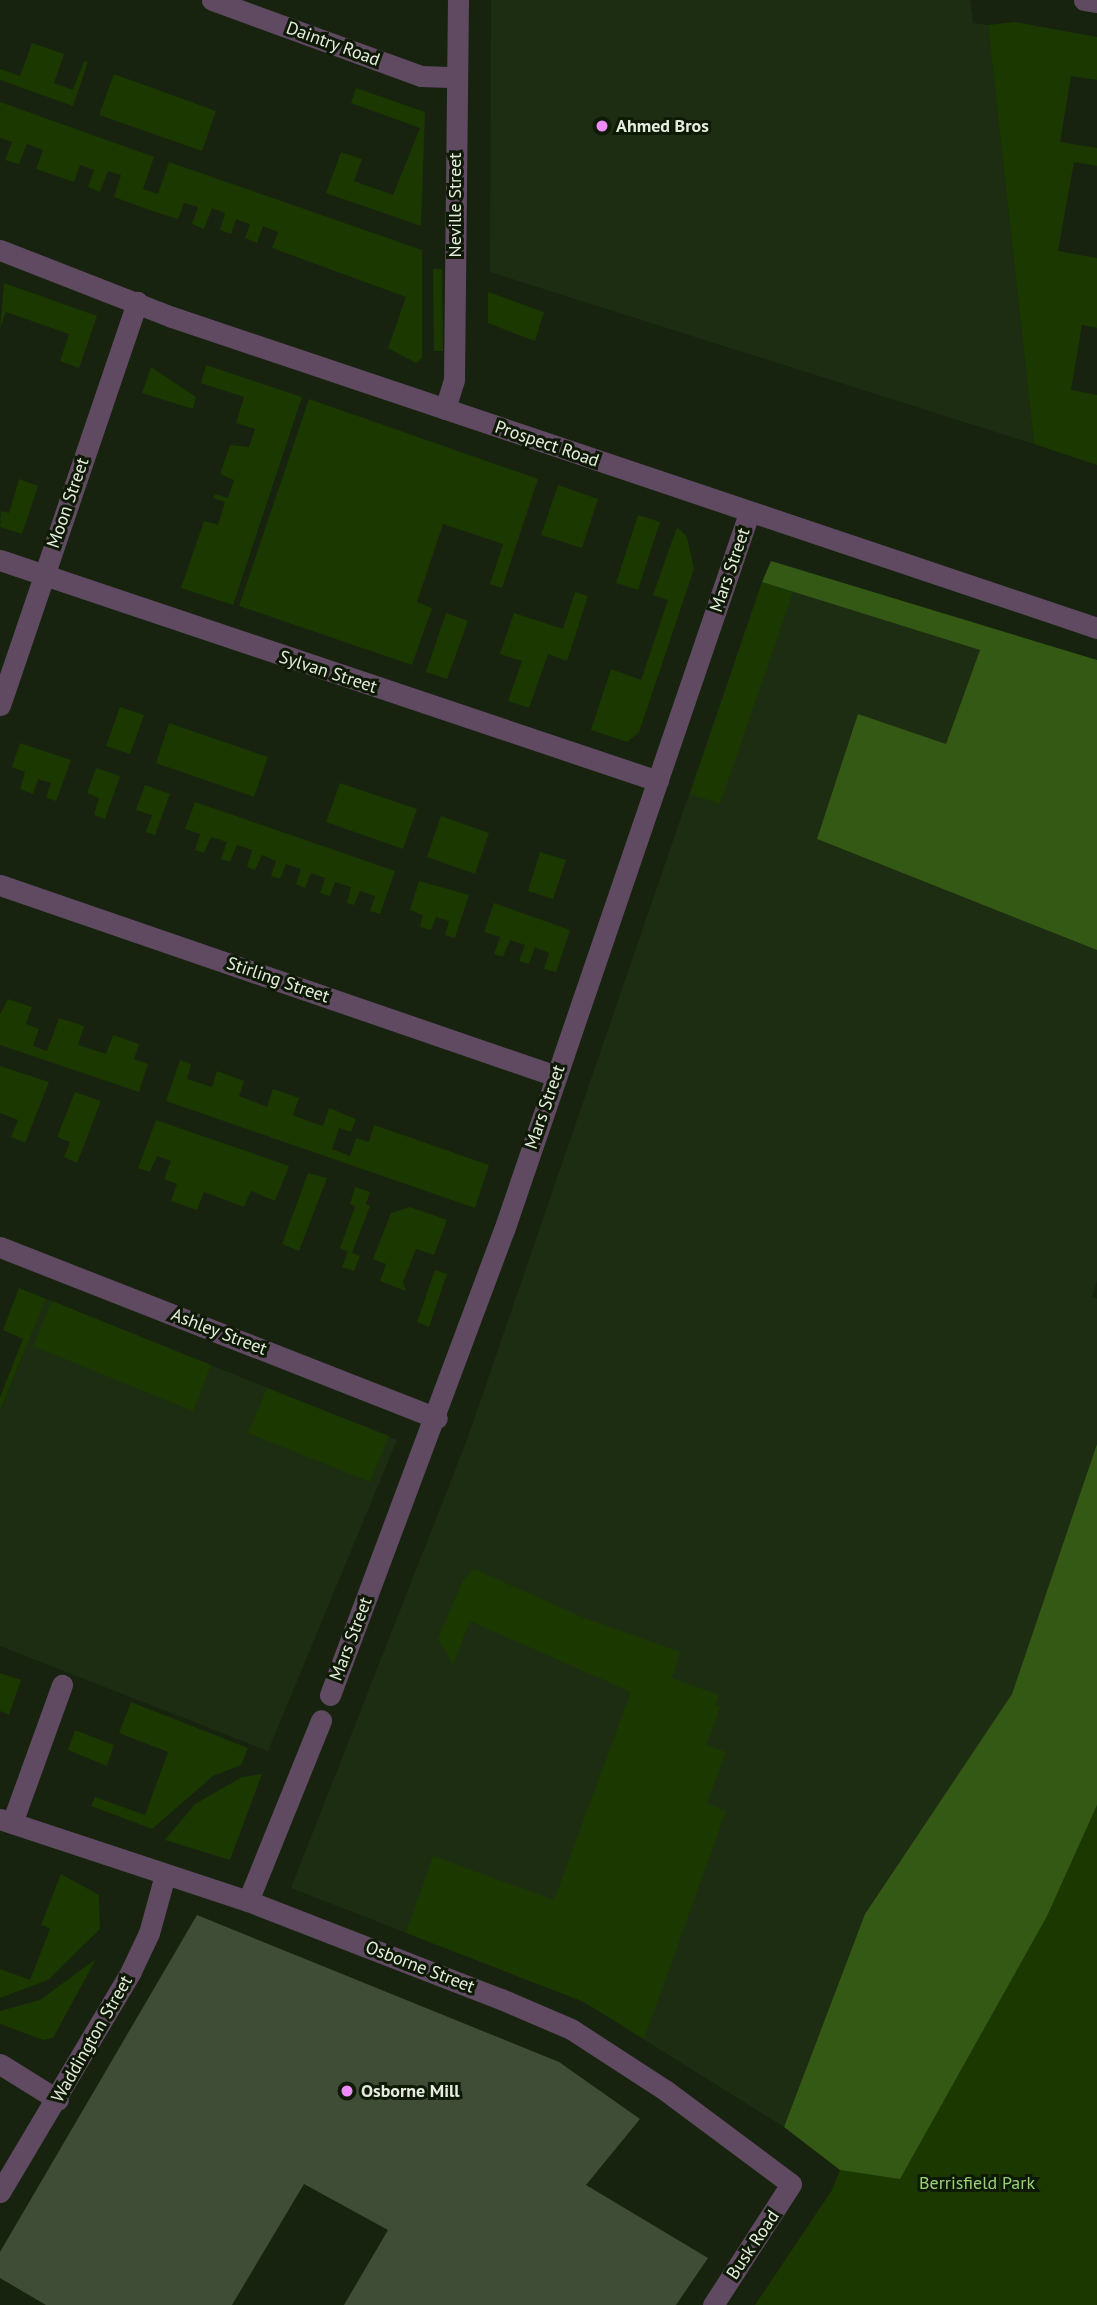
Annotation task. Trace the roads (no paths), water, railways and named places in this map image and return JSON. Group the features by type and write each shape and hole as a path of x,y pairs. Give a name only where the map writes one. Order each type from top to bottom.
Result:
{"street":[{"name":"Daintry Road","path":"212,0 421,76 456,77"},
{"name":"Neville Street","path":"445,409 454,380 458,0"},
{"path":"1084,0 1097,2"},
{"name":"Prospect Road","path":"0,250 137,302 445,409 1097,628"},
{"name":"Moon Street","path":"0,705 137,302"},
{"name":"Mars Street","path":"330,1695 437,1418 749,513"},
{"name":"Sylvan Street","path":"0,560 658,781"},
{"name":"Stirling Street","path":"0,885 556,1076"},
{"name":"Ashley Street","path":"0,1247 437,1418"},
{"name":"Osborne Street","path":"62,1685 6,1821 248,1901 571,2029 745,2145 791,2184"},
{"path":"248,1901 321,1720"},
{"name":"Waddington Street","path":"0,2192 58,2099 131,1971 165,1875"},
{"path":"0,2064 58,2099"},
{"name":"Busk Road","path":"713,2305 791,2184"}],"place":[{"name":"Ahmed Bros","path":"602,126"},
{"name":"Osborne Mill","path":"347,2091"}],"park label":[{"name":"Berrisfield Park","path":"977,2183"}]}
